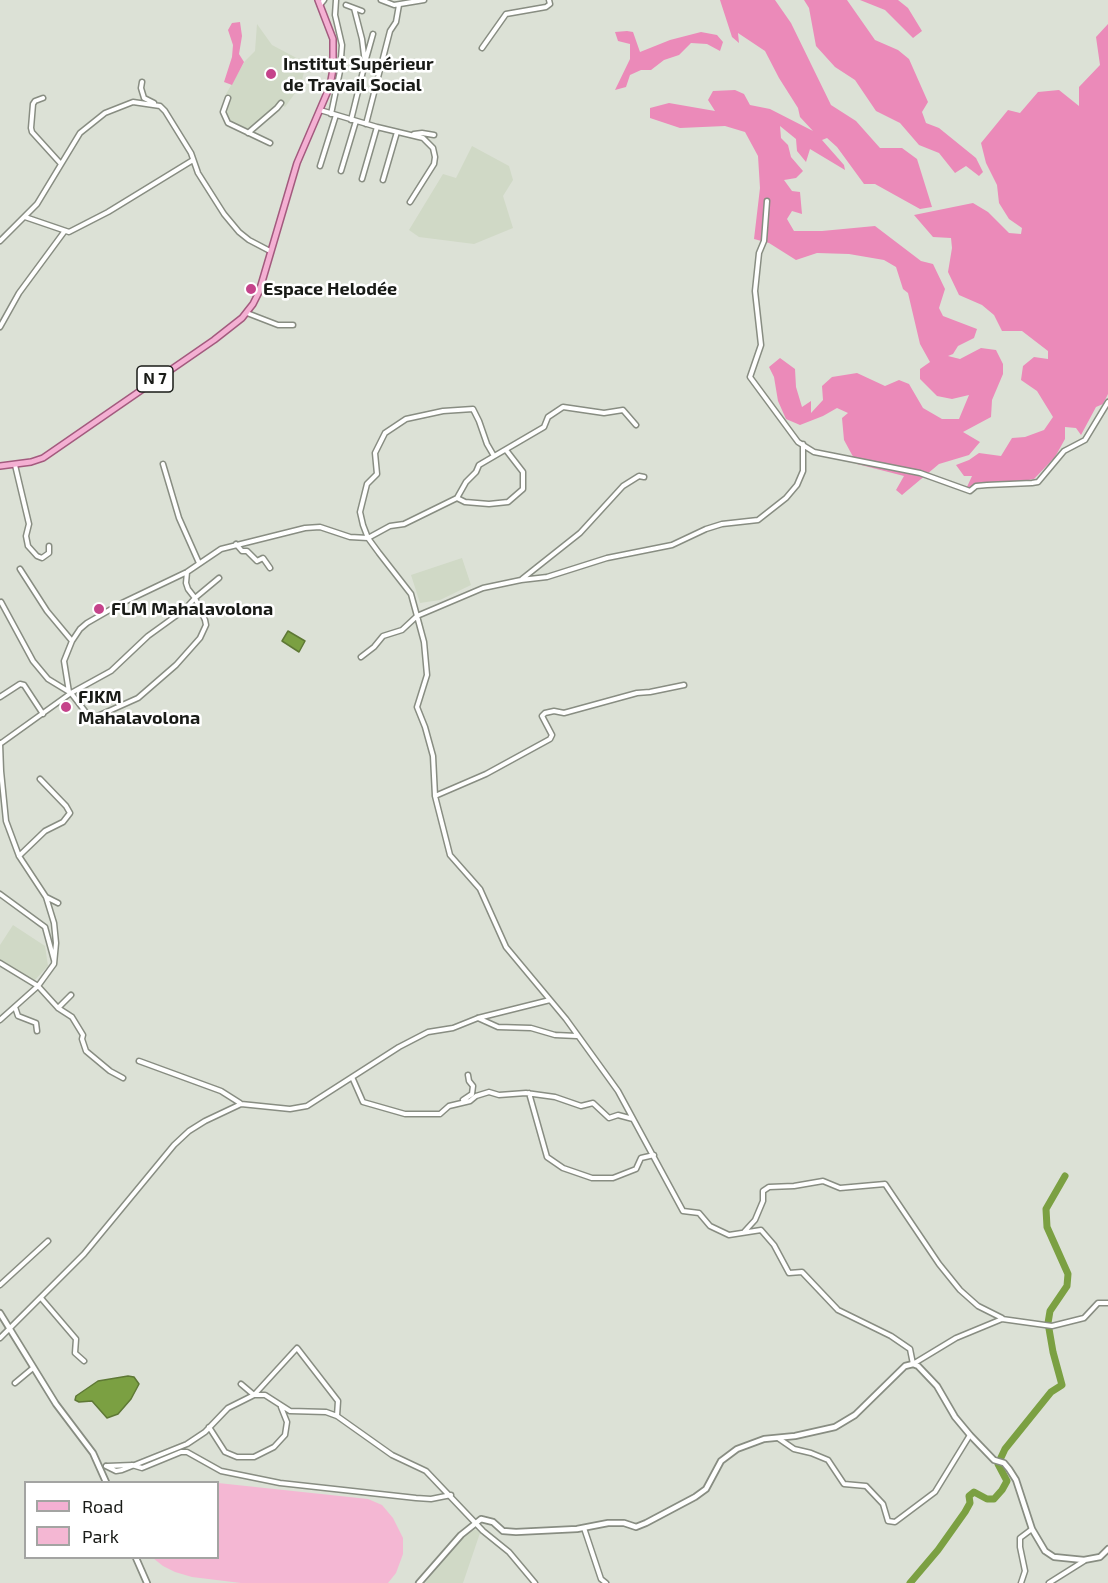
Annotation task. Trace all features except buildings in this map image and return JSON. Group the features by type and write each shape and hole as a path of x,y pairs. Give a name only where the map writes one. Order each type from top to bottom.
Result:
{"main road":[{"name":"N 7","path":"0,466 43,458 214,340 247,313 259,292 297,163 330,86 334,56 331,31 320,2"}],"street":[{"path":"320,166 333,115 340,71 342,45 335,15 336,0"},
{"path":"381,0 399,5 424,0"},
{"path":"482,48 506,14 546,7 550,4 549,0"},
{"path":"346,5 362,11"},
{"path":"366,124 399,5"},
{"path":"354,8 365,63"},
{"path":"341,171 373,34"},
{"path":"142,82 144,98 160,106 170,116 191,153 198,173 232,225 249,240 270,251"},
{"path":"43,98 33,104 32,132 61,164"},
{"path":"228,98 223,112 228,123 270,143"},
{"path":"0,242 37,204 80,133 105,113 133,102 160,106"},
{"path":"248,132 281,103"},
{"path":"320,110 377,128 423,138 433,148 434,164 410,202"},
{"path":"362,179 377,128"},
{"path":"383,180 397,132"},
{"path":"411,135 422,133 434,135"},
{"path":"25,217 69,232 108,212 193,160"},
{"path":"767,201 764,241 759,253 755,291 761,345 750,377 798,442 814,452 920,473 970,490 976,486 1038,482 1064,451 1085,440 1108,402"},
{"path":"0,327 19,293 64,232"},
{"path":"247,313 278,325 293,326"},
{"path":"70,693 64,661 80,629 151,588 187,572 221,549 305,528 320,527 350,537 368,538 390,526 405,524 457,498 479,465 544,427 548,417 563,407 604,413 623,411 636,425"},
{"path":"494,456 473,409 443,411 406,419 386,433 375,453 377,474 367,484 360,512 368,538 411,594 424,642 427,675 417,707 433,756 435,796 450,855 480,889 506,947 550,1000 618,1091 683,1211 699,1213 710,1226 729,1235 761,1230 774,1245 789,1273 802,1272 838,1310 891,1336 910,1349 912,1365"},
{"path":"361,657 383,636 402,630 417,616 483,588 547,577 607,558 672,545 722,524 758,520 786,498 797,485 803,471 803,444"},
{"path":"457,498 465,502 489,504 508,502 523,489 523,472 506,450"},
{"path":"163,464 179,518 199,563"},
{"path":"15,465 29,524 26,536 28,546 42,558 49,553 49,546"},
{"path":"521,580 580,533 623,486 639,476 644,477"},
{"path":"236,544 255,560 263,558 270,568"},
{"path":"20,568 47,610 72,641"},
{"path":"1,602 33,661 48,679 70,693 91,719 138,698 176,665 203,633 205,620 186,584 187,572"},
{"path":"0,1020 38,986 54,964 54,923 46,897 19,856 6,821 0,743 70,693 111,671 148,636 184,610 219,578"},
{"path":"0,697 20,684 24,685 43,714"},
{"path":"435,796 486,774 550,739 552,735 542,716 545,713 554,711 564,713 637,693 650,693 684,685"},
{"path":"19,856 45,831 63,822 70,813 40,779"},
{"path":"0,894 45,927 54,964"},
{"path":"46,897 58,903"},
{"path":"0,963 38,986 58,1008 72,1017 83,1035 82,1040 86,1051 110,1071 123,1078"},
{"path":"58,1008 71,995"},
{"path":"0,1338 84,1254 174,1145 205,1120 241,1104 297,1108 307,1106 399,1047 428,1032 453,1028 478,1018 550,1000"},
{"path":"15,1007 18,1016 36,1023 37,1031"},
{"path":"478,1018 498,1027 531,1028 555,1035 578,1036"},
{"path":"139,1061 221,1091 241,1104"},
{"path":"352,1077 363,1102 405,1114 440,1114 449,1106 472,1095 473,1086 469,1082 468,1075"},
{"path":"460,1102 470,1101 476,1096 489,1092 499,1095 529,1093 555,1097 580,1106 593,1103 609,1118 618,1115 634,1120"},
{"path":"529,1093 547,1157 563,1168 592,1178 613,1178 636,1169 641,1158 654,1155"},
{"path":"744,1233 755,1220 763,1201 763,1191 769,1187 794,1186 823,1180 840,1188 885,1184 939,1264 960,1290 978,1306 1002,1319 1052,1326 1084,1318 1098,1303 1108,1303"},
{"path":"0,1286 48,1241"},
{"path":"41,1298 75,1339 75,1353 84,1361"},
{"path":"0,1313 56,1404 103,1466 106,1481"},
{"path":"912,1365 956,1338 1002,1319"},
{"path":"103,1466 133,1465 187,1444 228,1408 254,1395 297,1348 338,1401 337,1416"},
{"path":"419,1583 445,1552 481,1519 493,1522 503,1531 516,1532 584,1528 608,1523 624,1523 636,1527 646,1523 706,1489 722,1461 737,1449 764,1439 795,1436 835,1427 855,1415 906,1366 912,1365 918,1366 937,1386 955,1417 970,1435 994,1460 1004,1463 1009,1469 1016,1480 1032,1529 1045,1551 1054,1557 1084,1560 1100,1557 1108,1549"},
{"path":"15,1383 33,1368"},
{"path":"241,1384 254,1395 265,1395 280,1407 290,1411 326,1412 337,1416 392,1455 426,1471 509,1552 535,1583"},
{"path":"209,1427 225,1452 237,1457 254,1457 274,1446 285,1435 287,1422 280,1407"},
{"path":"777,1438 794,1449 828,1460 844,1484 866,1486 883,1504 888,1521 895,1522 935,1492 970,1435"},
{"path":"133,1465 142,1468 181,1452 187,1452 221,1470 280,1483 416,1498 431,1499 451,1495"},
{"path":"584,1528 601,1579 606,1583"},
{"path":"1021,1583 1025,1571 1020,1538 1032,1529"},
{"path":"137,1559 147,1583"},
{"path":"1049,1583 1084,1560"}],"shaded area":[{"path":"720,0 775,0 791,23 831,105 856,121 880,148 902,148 917,159 932,207 920,209 875,184 864,184 837,147 827,138 822,140 844,165 845,170 810,149 806,162 797,151 796,139 780,126 781,138 788,145 791,157 803,171 796,178 784,180 792,191 800,192 802,214 792,211 787,219 794,231 875,226 921,261 933,264 945,289 939,308 943,316 977,329 974,338 958,346 953,354 948,356 960,359 981,348 996,350 1003,364 1003,374 992,400 991,417 963,432 980,442 969,455 939,464 902,495 896,490 904,476 857,464 844,440 842,418 848,413 837,408 800,425 786,419 778,401 774,377 769,367 780,358 795,369 796,387 802,407 811,401 811,413 823,400 822,386 832,377 857,373 885,386 899,380 909,384 923,408 942,419 959,419 969,395 952,399 937,396 920,379 920,369 930,362 920,344 908,293 903,289 896,267 884,260 849,254 817,253 796,260 769,243 754,239 760,188 758,156 745,132 725,126 680,128 650,118 650,108 669,103 715,111 708,100 713,91 735,90 744,94 750,105 770,109 813,131 800,117 798,108 765,51 738,33 739,43 732,37"},
{"path":"804,0 847,0 875,40 898,50 909,59 928,102 922,112 926,123 939,128 976,158 983,172 979,176 966,166 955,173 939,153 919,145 900,123 876,111 855,80 835,67 816,46 809,8"},
{"path":"860,0 898,0 908,8 922,31 913,38 885,10"},
{"path":"240,22 242,36 239,54 244,62 232,85 224,82 232,57 233,45 228,30 232,23"},
{"name":"Institut Supérieur de Travail Social","path":"257,24 272,45 306,63 301,85 285,107 280,103 247,131 228,123 223,112 228,98 226,94 245,61 255,51"},
{"path":"1108,24 1108,394 1103,404 1096,407 1081,435 1076,428 1065,427 1065,439 1055,457 1034,479 987,488 967,487 972,476 964,476 956,465 979,453 1001,456 1012,438 1025,437 1044,430 1053,417 1037,391 1021,380 1023,366 1034,357 1048,359 1048,351 1022,331 1002,331 994,315 982,305 959,295 948,272 952,248 951,238 933,237 914,215 973,203 988,212 1009,233 1021,234 1022,228 1009,219 999,203 997,185 986,163 981,143 1008,110 1020,113 1038,92 1059,90 1079,106 1079,87 1100,65 1096,37"},
{"path":"615,32 633,32 640,52 670,40 701,32 717,35 723,42 720,51 707,44 691,43 679,55 664,60 651,70 641,70 630,75 626,87 615,90 630,59 630,44 618,41"},
{"path":"472,146 509,166 513,180 503,196 513,228 474,244 419,237 409,230 443,174 456,178"},
{"path":"462,558 471,585 440,600 420,603 411,575"},
{"path":"288,631 305,641 299,652 282,641"},
{"path":"13,925 45,946 48,966 34,981 0,960 0,945"},
{"path":"134,1377 139,1384 131,1399 118,1414 107,1418 92,1401 75,1400 76,1396 98,1381"},
{"path":"474,1530 480,1533 463,1583 425,1583 458,1540"}],"green space":[{"path":"219,1483 368,1499 382,1505 393,1518 403,1538 403,1554 396,1573 388,1583 241,1583 192,1577 163,1566 154,1559 219,1559"}],"waterway":[{"path":"910,1583 938,1550 965,1512 970,1503 969,1496 974,1492 987,1499 994,1499 1002,1490 1007,1481 998,1464 1005,1449 1051,1392 1062,1385 1048,1323 1050,1311 1067,1286 1068,1274 1047,1227 1046,1209 1065,1176"}],"place":[{"name":"Institut Supérieur de Travail Social","path":"271,74"},
{"name":"Espace Helodée","path":"251,289"},
{"name":"FLM Mahalavolona","path":"99,609"},
{"name":"FJKM Mahalavolona","path":"66,707"}]}
